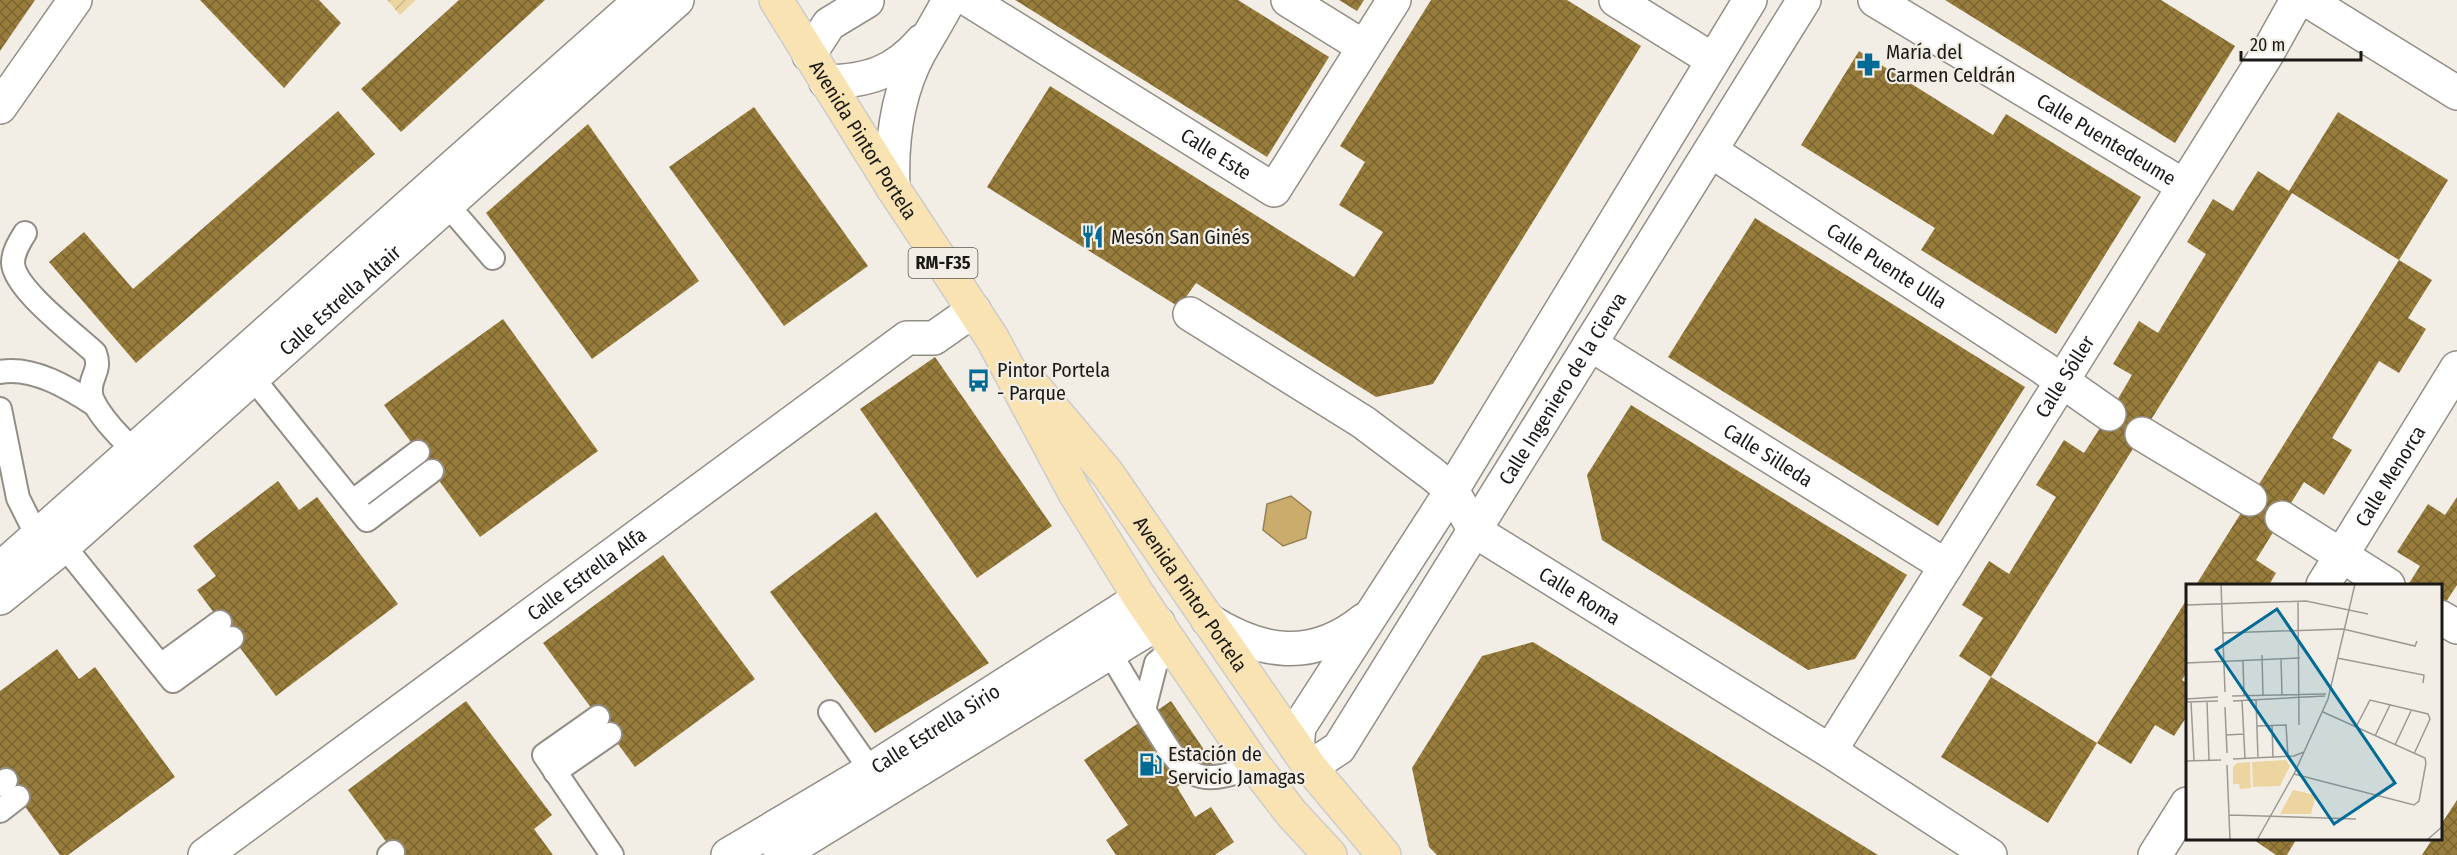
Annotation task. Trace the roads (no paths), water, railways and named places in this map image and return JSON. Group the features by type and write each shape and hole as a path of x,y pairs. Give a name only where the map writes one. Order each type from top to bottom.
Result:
{"main road":[{"name":"Avenida Pintor Portela","path":"776,0 893,188 992,338 1075,494 1157,623 1254,765 1292,814 1330,855"},
{"name":"Avenida Pintor Portela","path":"992,338 1107,473 1301,760 1384,855"},
{"path":"1157,623 1264,733 1281,758 1301,760 1299,783 1353,855"}],"street":[{"path":"0,107 75,0"},
{"name":"Calle Estrella Altair","path":"0,598 51,541 439,195 641,0"},
{"name":"Calle Estrella Altair","path":"439,195 677,0"},
{"path":"872,0 866,0 829,24 817,68 856,81 878,75 899,62 944,11"},
{"name":"Calle Este","path":"969,0 1274,190 1394,0"},
{"path":"1288,0 1364,47"},
{"path":"1617,0 1713,60"},
{"path":"1301,760 1299,727 1452,490 1750,0"},
{"name":"Calle Ingeniero de la Cierva","path":"1301,760 1339,748 1804,0"},
{"name":"Calle Puentedeume","path":"1875,0 2184,186"},
{"name":"Calle Sóller","path":"1830,751 2298,0"},
{"path":"2307,0 2457,93"},
{"path":"893,188 892,154 896,120 906,84 918,54 944,11"},
{"name":"Calle Puente Ulla","path":"1711,151 2109,414"},
{"name":"Calle Estrella Alfa","path":"205,855 907,339 934,338 974,310"},
{"name":"Calle Roma","path":"1190,314 1363,422 1452,490 1475,531 1830,751 1990,855"},
{"name":"Calle Silleda","path":"1590,344 1946,567"},
{"name":"Calle Menorca","path":"2324,584 2457,368"},
{"path":"2142,434 2250,499"},
{"path":"2282,518 2386,584"},
{"name":"Calle Estrella Altair","path":"0,569 51,541"},
{"path":"1208,621 1233,636 1252,643 1293,650 1314,647 1348,630 1370,615"},
{"path":"2442,618 2457,627"},
{"name":"Calle Estrella Sirio","path":"728,855 878,780 1110,653 1157,623"},
{"name":"Calle Estrella Sirio","path":"793,852 878,780 1157,623"},
{"path":"2155,855 2186,806"}],"lane":[{"path":"439,195 493,258"},
{"path":"26,233 16,248 13,265 24,288 95,352 99,363 91,395 95,405"},
{"path":"245,368 367,520 432,471"},
{"path":"0,372 36,375 73,390 95,405 145,457"},
{"path":"0,410 18,498 51,541 161,665 226,630"},
{"path":"353,501 418,452"},
{"path":"1144,710 1156,663 1157,623"},
{"path":"1110,653 1181,766 1202,778 1219,778 1254,765"},
{"path":"830,712 878,780"},
{"path":"604,726 544,755 612,855"},
{"path":"0,811 8,788"}],"place":[{"name":"María del Carmen Celdrán","path":"1868,64"},
{"name":"Mesón San Ginés","path":"1093,237"},
{"name":"Pintor Portela - Parque","path":"979,381"},
{"name":"Estación de Servicio Jamagas","path":"1150,765"}]}
